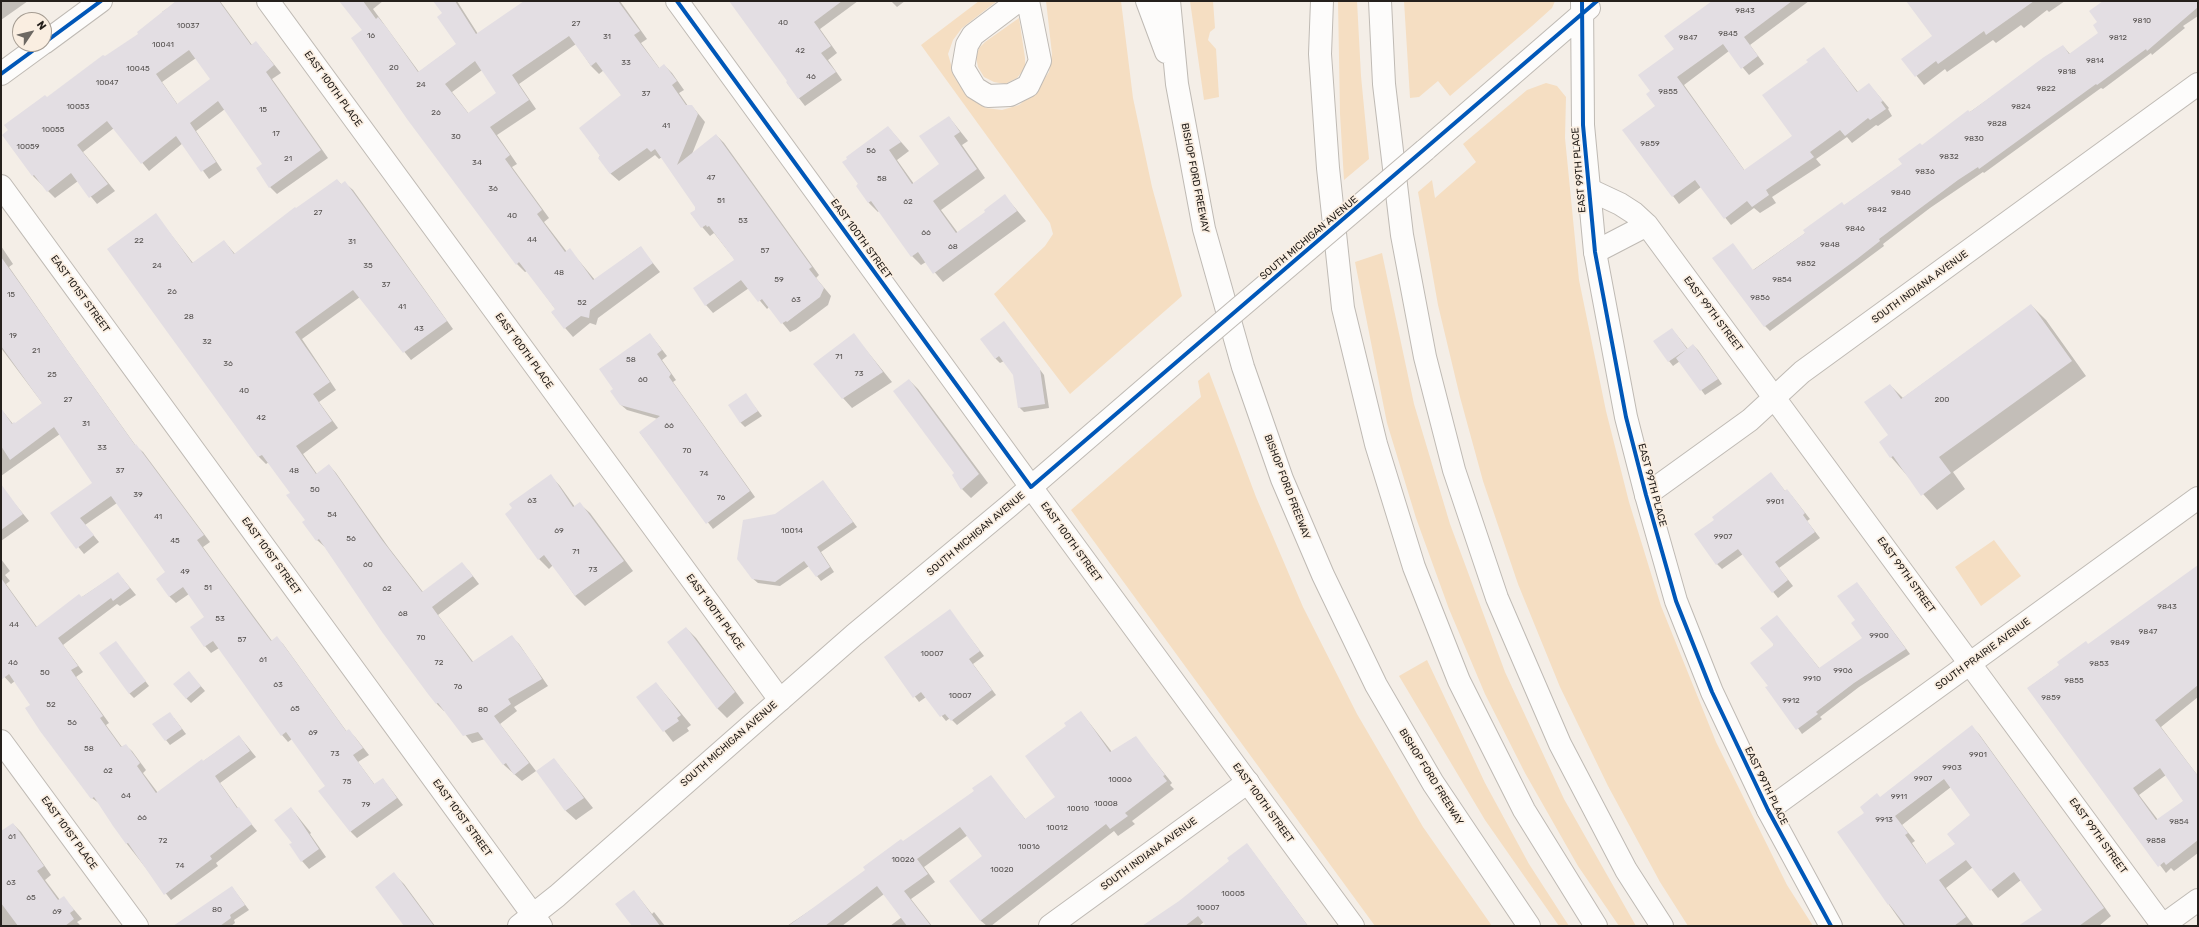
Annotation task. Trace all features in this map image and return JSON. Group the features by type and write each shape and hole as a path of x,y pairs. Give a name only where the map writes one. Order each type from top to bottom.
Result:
{"main road":[{"path":"52,36 101,1"},
{"name":"EAST 100TH PLACE","path":"268,1 780,700"},
{"name":"EAST 100TH STREET","path":"677,1 1353,926"},
{"path":"1018,1 973,35 968,45 963,68 975,88 988,96 1010,95 1028,86 1040,61 1028,1"},
{"path":"1147,1 1177,84"},
{"name":"BISHOP FORD FREEWAY","path":"1169,1 1177,84 1204,229 1243,367 1282,480 1322,575 1376,685 1433,783 1530,926"},
{"path":"1322,1 1320,54 1327,160 1343,308 1376,444 1414,567 1459,681 1524,810 1596,926"},
{"path":"1380,1 1384,84 1402,235 1425,357 1454,470 1497,598 1560,744 1626,870 1662,926"},
{"name":"SOUTH MICHIGAN AVENUE","path":"531,922 780,700 1425,150 1587,5"},
{"name":"EAST 99TH PLACE","path":"1587,5 1583,125 1595,252 1626,417 1646,495 1676,602 1712,692 1768,810 1831,926"},
{"path":"1,74 31,52"},
{"name":"SOUTH INDIANA AVENUE","path":"1646,495 1750,420 1802,372 2198,84"},
{"name":"EAST 101ST STREET","path":"1,186 531,922"},
{"name":"EAST 99TH STREET","path":"1588,189 1620,204 1634,213 1647,225 2163,926"},
{"path":"1595,252 1647,225"},
{"name":"SOUTH PRAIRIE AVENUE","path":"1768,810 2198,498"},
{"name":"EAST 101ST PLACE","path":"1,740 137,926"},
{"name":"SOUTH INDIANA AVENUE","path":"1050,926 1248,782"},
{"path":"2163,926 2198,900"}],"shaded area":[{"path":"979,1 997,1 962,28 953,40 948,54 955,78 969,98 986,108 1002,110 1019,105 1034,93 1049,72 1052,54 1046,1 1121,1 1133,98 1152,187 1182,296 1070,394 994,294 1045,246 1053,234 1050,223 921,45"},
{"path":"1190,1 1213,1 1215,28 1210,32 1208,40 1216,49 1219,97 1204,100"},
{"path":"1338,1 1357,1 1361,76 1369,159 1344,180 1340,114"},
{"path":"1404,1 1555,1 1552,8 1450,96 1438,81 1419,97 1410,98"},
{"path":"1019,18 1025,68 1017,78 1005,84 994,82 984,77 978,67 976,57 979,48"},
{"path":"1546,83 1557,86 1566,97 1565,138 1579,280 1606,411 1629,502 1661,606 1716,742 1787,885 1813,926 1688,926 1660,882 1608,786 1560,687 1518,584 1483,481 1460,397 1438,305 1418,192 1432,180 1435,198 1476,162 1463,144 1527,90"},
{"path":"1382,253 1414,404 1450,524 1505,672 1564,799 1636,926 1619,926 1578,866 1525,773 1485,694 1449,609 1416,518 1387,423 1355,262"},
{"path":"1209,372 1256,497 1303,607 1357,714 1423,827 1492,926 1375,926 1071,510 1201,397 1198,381"},
{"path":"1994,540 2021,576 1981,606 1955,567"},
{"path":"1427,660 1485,783 1529,864 1569,926 1559,926 1485,820 1399,676"}],"building":[{"path":"176,1 219,1 251,45 256,41 274,65 266,72 321,150 269,188 256,168 262,164 218,101 190,123 216,162 201,172 176,136 141,164 107,121 77,145 108,184 89,198 71,173 47,192 34,175 32,176 2,135 8,130 4,125 45,95 47,97 103,55 105,56 138,34 137,32","holes":["189,50 210,79 177,104 156,74"]},
{"path":"339,1 363,1 376,19 378,17 387,28 418,72 456,44 437,17 442,13 433,1 455,1 476,34 524,1 618,1 640,31 634,35 659,68 664,64 677,81 672,85 686,105 692,105 698,114 677,165 716,134 812,267 809,269 824,288 820,297 787,322 786,321 781,324 762,299 758,302 741,280 705,306 693,288 734,260 733,258 709,226 707,227 706,225 701,228 690,213 695,210 695,207 655,149 651,152 647,148 610,174 598,158 600,156 579,128 621,95 596,62 591,66 569,36 512,75 529,100 490,127 510,155 505,159 542,210 537,214 565,252 570,248 593,280 641,246 653,263 590,310 589,318 581,316 564,329 551,312 555,309 519,262 516,265 407,119 351,38 362,30","holes":["475,61 496,93 468,113 445,84"]},
{"path":"729,1 842,1 814,22 831,46 821,53 836,72 798,99 786,82 787,81"},
{"path":"1712,1 1792,1 1744,37 1758,56 1741,69 1723,44 1677,77 1744,170 1792,136 1762,95 1808,62 1806,60 1824,47 1857,92 1869,83 1883,101 1881,102 1886,109 1870,120 1868,118 1845,136 1840,130 1810,152 1814,157 1766,190 1769,195 1752,207 1747,201 1724,219 1695,180 1672,197 1622,130 1655,106 1646,94 1650,91 1638,75 1674,49 1664,36"},
{"path":"1906,1 2034,1 1986,35 1984,31 1938,64 1936,61 1915,77 1901,59 1932,36"},
{"path":"2103,1 2198,1 2198,7 2147,51 2146,49 2097,85 2096,84 1979,169 1978,167 1958,180 1879,239 1880,241 1857,259 1764,327 1712,258 1733,243 1753,270 1755,269 1805,233 1803,230 1842,202 1844,205 1902,164 1898,159 1920,143 1922,145 1968,110 1970,112 2044,57 2063,45 2069,54 2098,33 2093,25 2097,22 2089,11"},
{"path":"949,116 960,132 954,136 977,169 933,201 956,233 985,212 984,210 1005,194 1017,211 933,274 918,252 911,257 871,201 868,203 856,186 858,184 842,162 847,159 846,157 888,126 901,142 889,150 912,184 939,164 919,136"},
{"path":"337,179 341,184 345,181 447,321 403,353 353,290 295,332 330,382 313,394 332,421 296,446 316,474 329,464 382,540 422,592 462,562 473,576 432,607 472,662 512,635 531,661 542,679 508,699 511,704 494,716 529,763 514,775 506,763 503,765 478,732 463,736 438,703 436,704 428,694 382,632 319,539 316,541 302,522 305,520 286,495 290,493 262,455 258,457 107,249 156,213 192,263 224,240 234,254 295,207 296,208"},
{"path":"1,257 135,445 136,444 204,535 197,540 253,617 271,641 277,636 346,731 349,729 363,748 353,755 374,784 383,778 397,798 350,832 318,791 325,786 286,732 281,736 213,641 204,647 190,627 204,617 183,587 169,597 156,579 165,572 111,496 80,518 94,535 76,549 67,537 50,513 92,483 54,427 10,460 1,446 1,408 12,424 42,403 1,346"},
{"path":"2031,304 2072,361 1939,457 1951,473 1921,496 1893,456 1890,458 1879,442 1888,435 1864,402 1890,384 1901,399"},
{"path":"1004,321 1040,369 1045,404 1018,408 1013,375 999,356 995,359 980,339"},
{"path":"1672,328 1687,349 1668,362 1653,341"},
{"path":"650,333 662,350 657,354 671,374 669,377 750,491 706,524 639,432 660,416 620,405 610,391 613,389 599,369"},
{"path":"854,333 883,372 842,399 813,364"},
{"path":"1693,344 1718,379 1700,391 1676,358"},
{"path":"909,379 979,474 961,490 952,475 954,473 893,391"},
{"path":"746,393 758,411 740,423 728,405"},
{"path":"1771,472 1785,491 1787,489 1805,513 1803,515 1815,532 1775,562 1788,580 1772,593 1738,549 1716,565 1694,534 1714,520 1712,517"},
{"path":"551,474 573,507 580,502 624,561 575,596 544,555 538,560 505,514 512,508 509,504"},
{"path":"823,480 853,522 817,547 830,567 816,577 804,561 775,582 752,579 737,559 743,520 775,514"},
{"path":"1,484 23,514 1,530"},
{"path":"2198,565 2198,685 2155,720 2198,776 2198,840 2166,865 2164,862 2158,867 2027,688 2059,665 2057,662 2086,641 2088,644","holes":["2160,768 2183,801 2156,820 2133,788"]},
{"path":"118,572 130,588 113,601 111,598 58,638 78,666 71,670 103,716 100,718 121,747 126,744 140,763 137,766 156,793 202,759 203,761 239,735 250,751 215,776 237,808 239,807 252,824 210,856 212,859 164,895 128,843 126,844 113,826 94,797 91,799 40,731 25,708 30,705 9,674 1,680 1,578 36,627 79,594 82,597"},
{"path":"1857,582 1906,649 1854,683 1816,712 1818,714 1796,730 1765,687 1768,686 1750,663 1774,645 1760,628 1777,615 1819,668 1862,638 1851,623 1855,620 1837,596"},
{"path":"950,609 980,651 969,659 992,690 951,721 945,714 940,717 921,692 913,698 884,657"},
{"path":"686,627 735,692 717,709 667,642"},
{"path":"116,641 146,681 129,694 99,653"},
{"path":"189,671 201,686 186,699 173,684"},
{"path":"656,682 681,715 677,718 679,721 663,732 636,697"},
{"path":"1081,711 1110,752 1136,736 1165,775 1163,776 1167,781 1125,813 1128,816 1110,829 1106,824 980,921 949,881 982,856 960,827 917,859 928,874 904,891 931,926 907,926 877,886 825,926 788,926 865,870 863,867 901,839 903,841 974,791 972,788 991,775 1025,819 1055,797 1025,756 1066,726 1064,723"},
{"path":"170,712 182,729 165,741 152,724"},
{"path":"1972,725 2104,908 2079,926 2018,926 2042,910 2014,872 1990,891 1966,860 1939,880 1966,917 1954,926 1906,926 1889,904 1888,905 1837,832 1864,813 1860,807 1877,793 1880,797","holes":["1944,779 1970,815 1947,834 1955,844 1926,864 1905,835 1908,833 1895,816"]},
{"path":"554,758 584,798 565,811 536,771"},
{"path":"291,807 319,849 301,862 289,844 292,843 274,820"},
{"path":"13,823 44,866 37,871 58,900 64,896 74,910 70,913 74,919 65,926 18,926 1,903 1,831"},
{"path":"1247,843 1308,926 1206,926 1198,916 1185,926 1142,926 1179,901 1229,861 1227,858"},
{"path":"394,872 434,926 404,926 375,887"},
{"path":"232,886 245,905 230,915 231,918 220,926 173,926"},
{"path":"634,890 660,926 632,926 615,904"}],"cycle path":[{"path":"52,37 101,1"},
{"path":"677,1 1031,487 1597,1"},
{"path":"1582,1 1583,125 1595,252 1626,417 1646,495 1676,601 1712,692 1768,810 1831,926"},
{"path":"1,74 31,52"}]}
